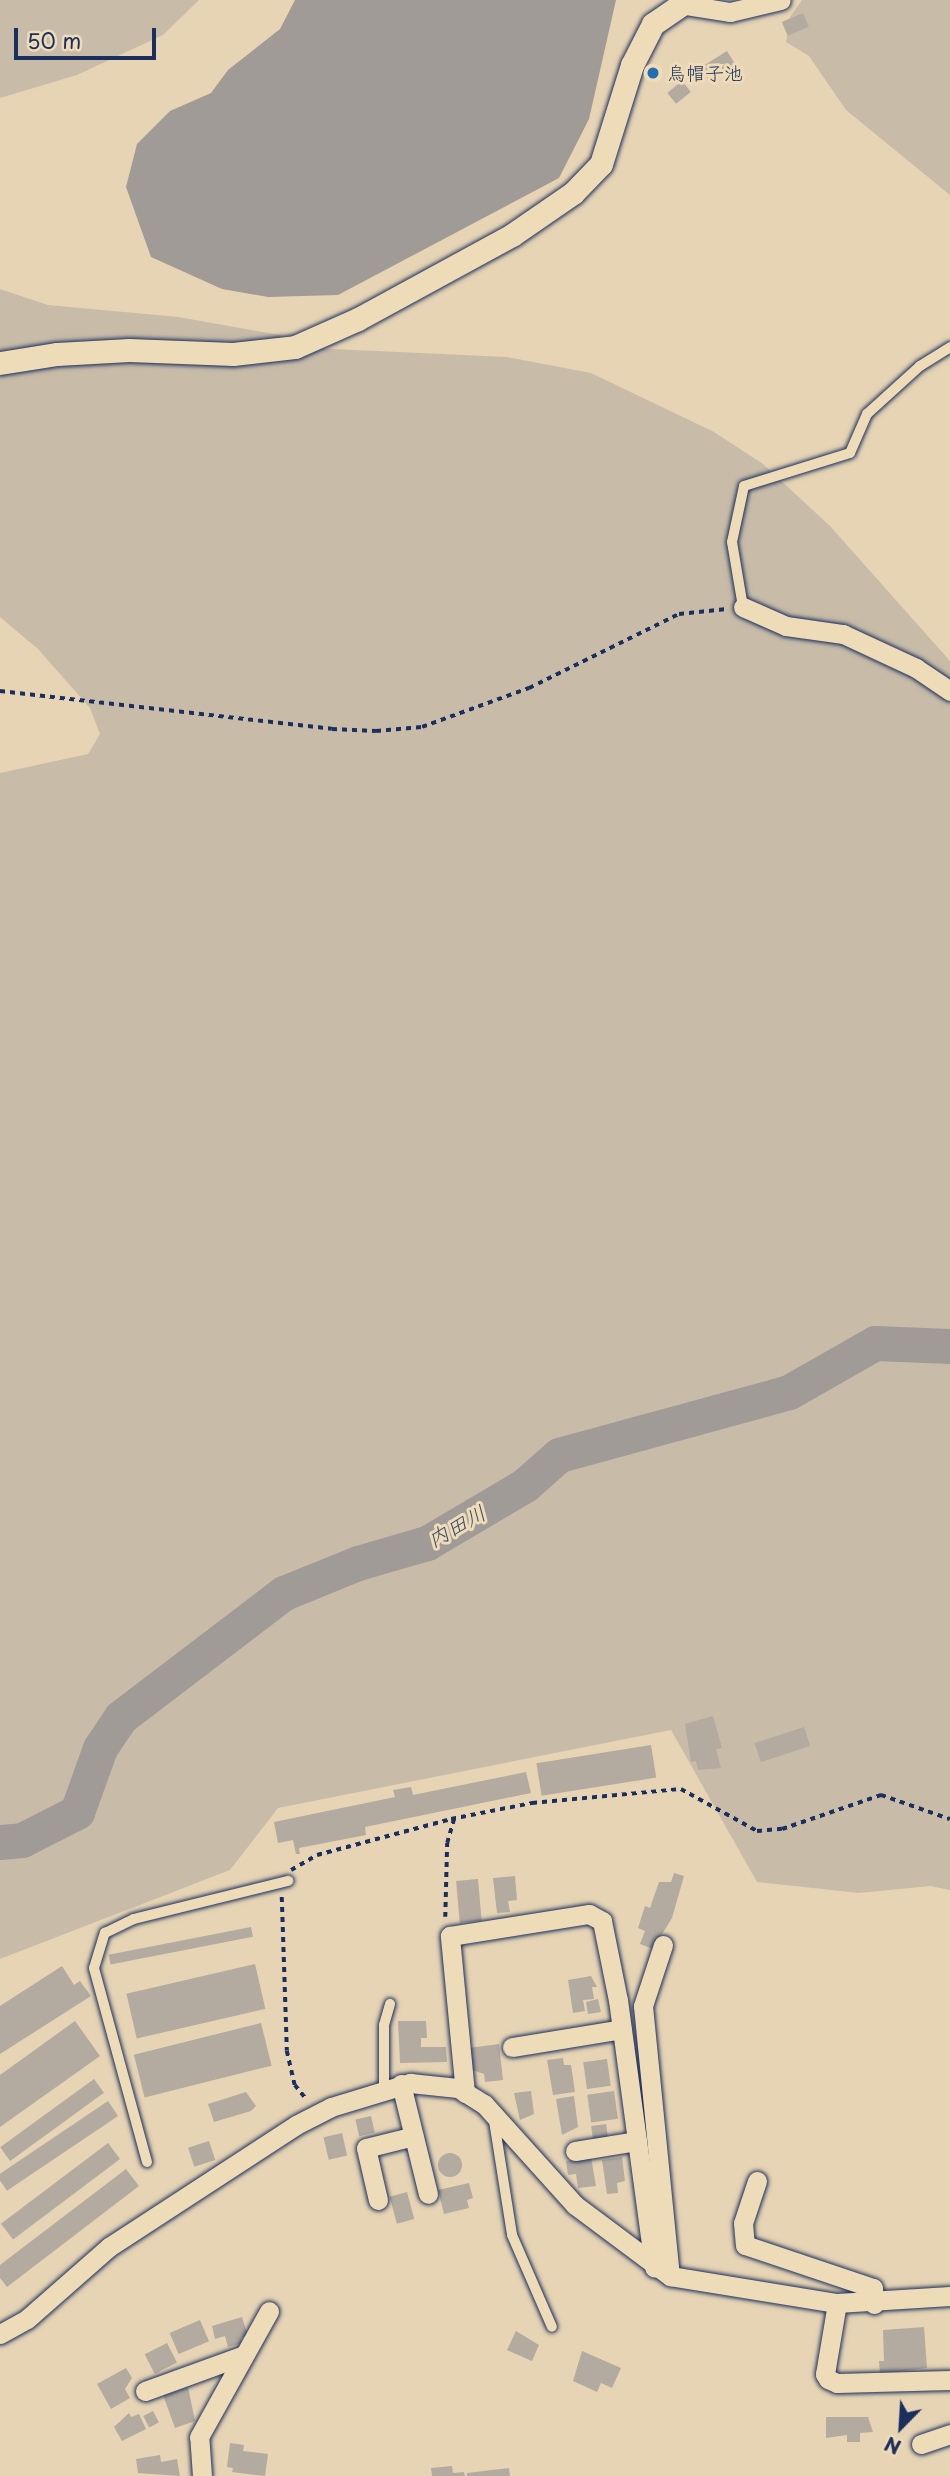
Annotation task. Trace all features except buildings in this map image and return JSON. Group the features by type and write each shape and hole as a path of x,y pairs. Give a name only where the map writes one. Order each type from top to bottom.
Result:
{"street":[{"path":"0,363 129,351 245,353 295,346 358,319 543,216 573,193 601,164 632,65 653,24 684,2 730,12 781,0"},
{"path":"743,607 786,626 843,634 916,668 950,691"},
{"path":"465,2093 450,1936 498,1925 589,1914 602,1921 622,2029 637,2141 662,2272"},
{"path":"662,2272 643,2006 663,1945"},
{"path":"512,2047 622,2029"},
{"path":"0,2334 27,2319 109,2247 318,2113 393,2086 432,2082 465,2093 493,2113 575,2205 662,2272 761,2294 837,2303 874,2304 950,2296"},
{"path":"393,2086 414,2136 428,2194"},
{"path":"378,2200 366,2148 414,2136"},
{"path":"575,2151 637,2141"},
{"path":"757,2181 743,2223 745,2245 873,2288 874,2304"},
{"path":"837,2303 825,2374 828,2379 837,2383 950,2380"},
{"path":"202,2476 199,2437 269,2311"},
{"path":"145,2391 244,2356"},
{"path":"921,2444 950,2434"}],"lane":[{"path":"743,607 732,542 744,486 850,453 867,414 920,366 950,347"},
{"path":"147,2162 94,1968 105,1933 134,1919 288,1881"},
{"path":"390,2004 384,2025 393,2086"},
{"path":"493,2113 512,2235 552,2327"}],"path":[{"path":"0,691 332,729 376,732 422,727 529,688 679,614 743,607"},
{"path":"318,2113 295,2085 287,2051 280,1903 293,1866 317,1855 454,1819 532,1803 681,1789 757,1831 782,1829 881,1795 950,1819"},
{"path":"450,1936 444,1885 454,1819"}],"shaded area":[{"path":"0,0 199,0 163,35 77,75 0,98"},
{"path":"295,0 616,0 589,119 559,178 338,295 268,297 222,289 151,257 126,187 137,144 170,111 211,93 228,70 280,29"},
{"path":"802,0 950,0 950,195 846,110 809,56 786,42 790,17"},
{"path":"0,289 48,305 178,317 280,335 311,348 507,357 591,373 714,432 763,464 830,526 950,661 950,1890 930,1886 859,1893 757,1882 671,1730 278,1808 230,1870 0,1959 0,773 88,754 100,734 90,708 38,649 0,617"}],"waterway":[{"name":"内田川","path":"0,1842 22,1840 77,1812 100,1748 121,1717 284,1593 358,1563 427,1543 525,1485 559,1455 789,1392 875,1343 950,1346"}],"place":[{"name":"烏帽子池","path":"653,73"}]}
